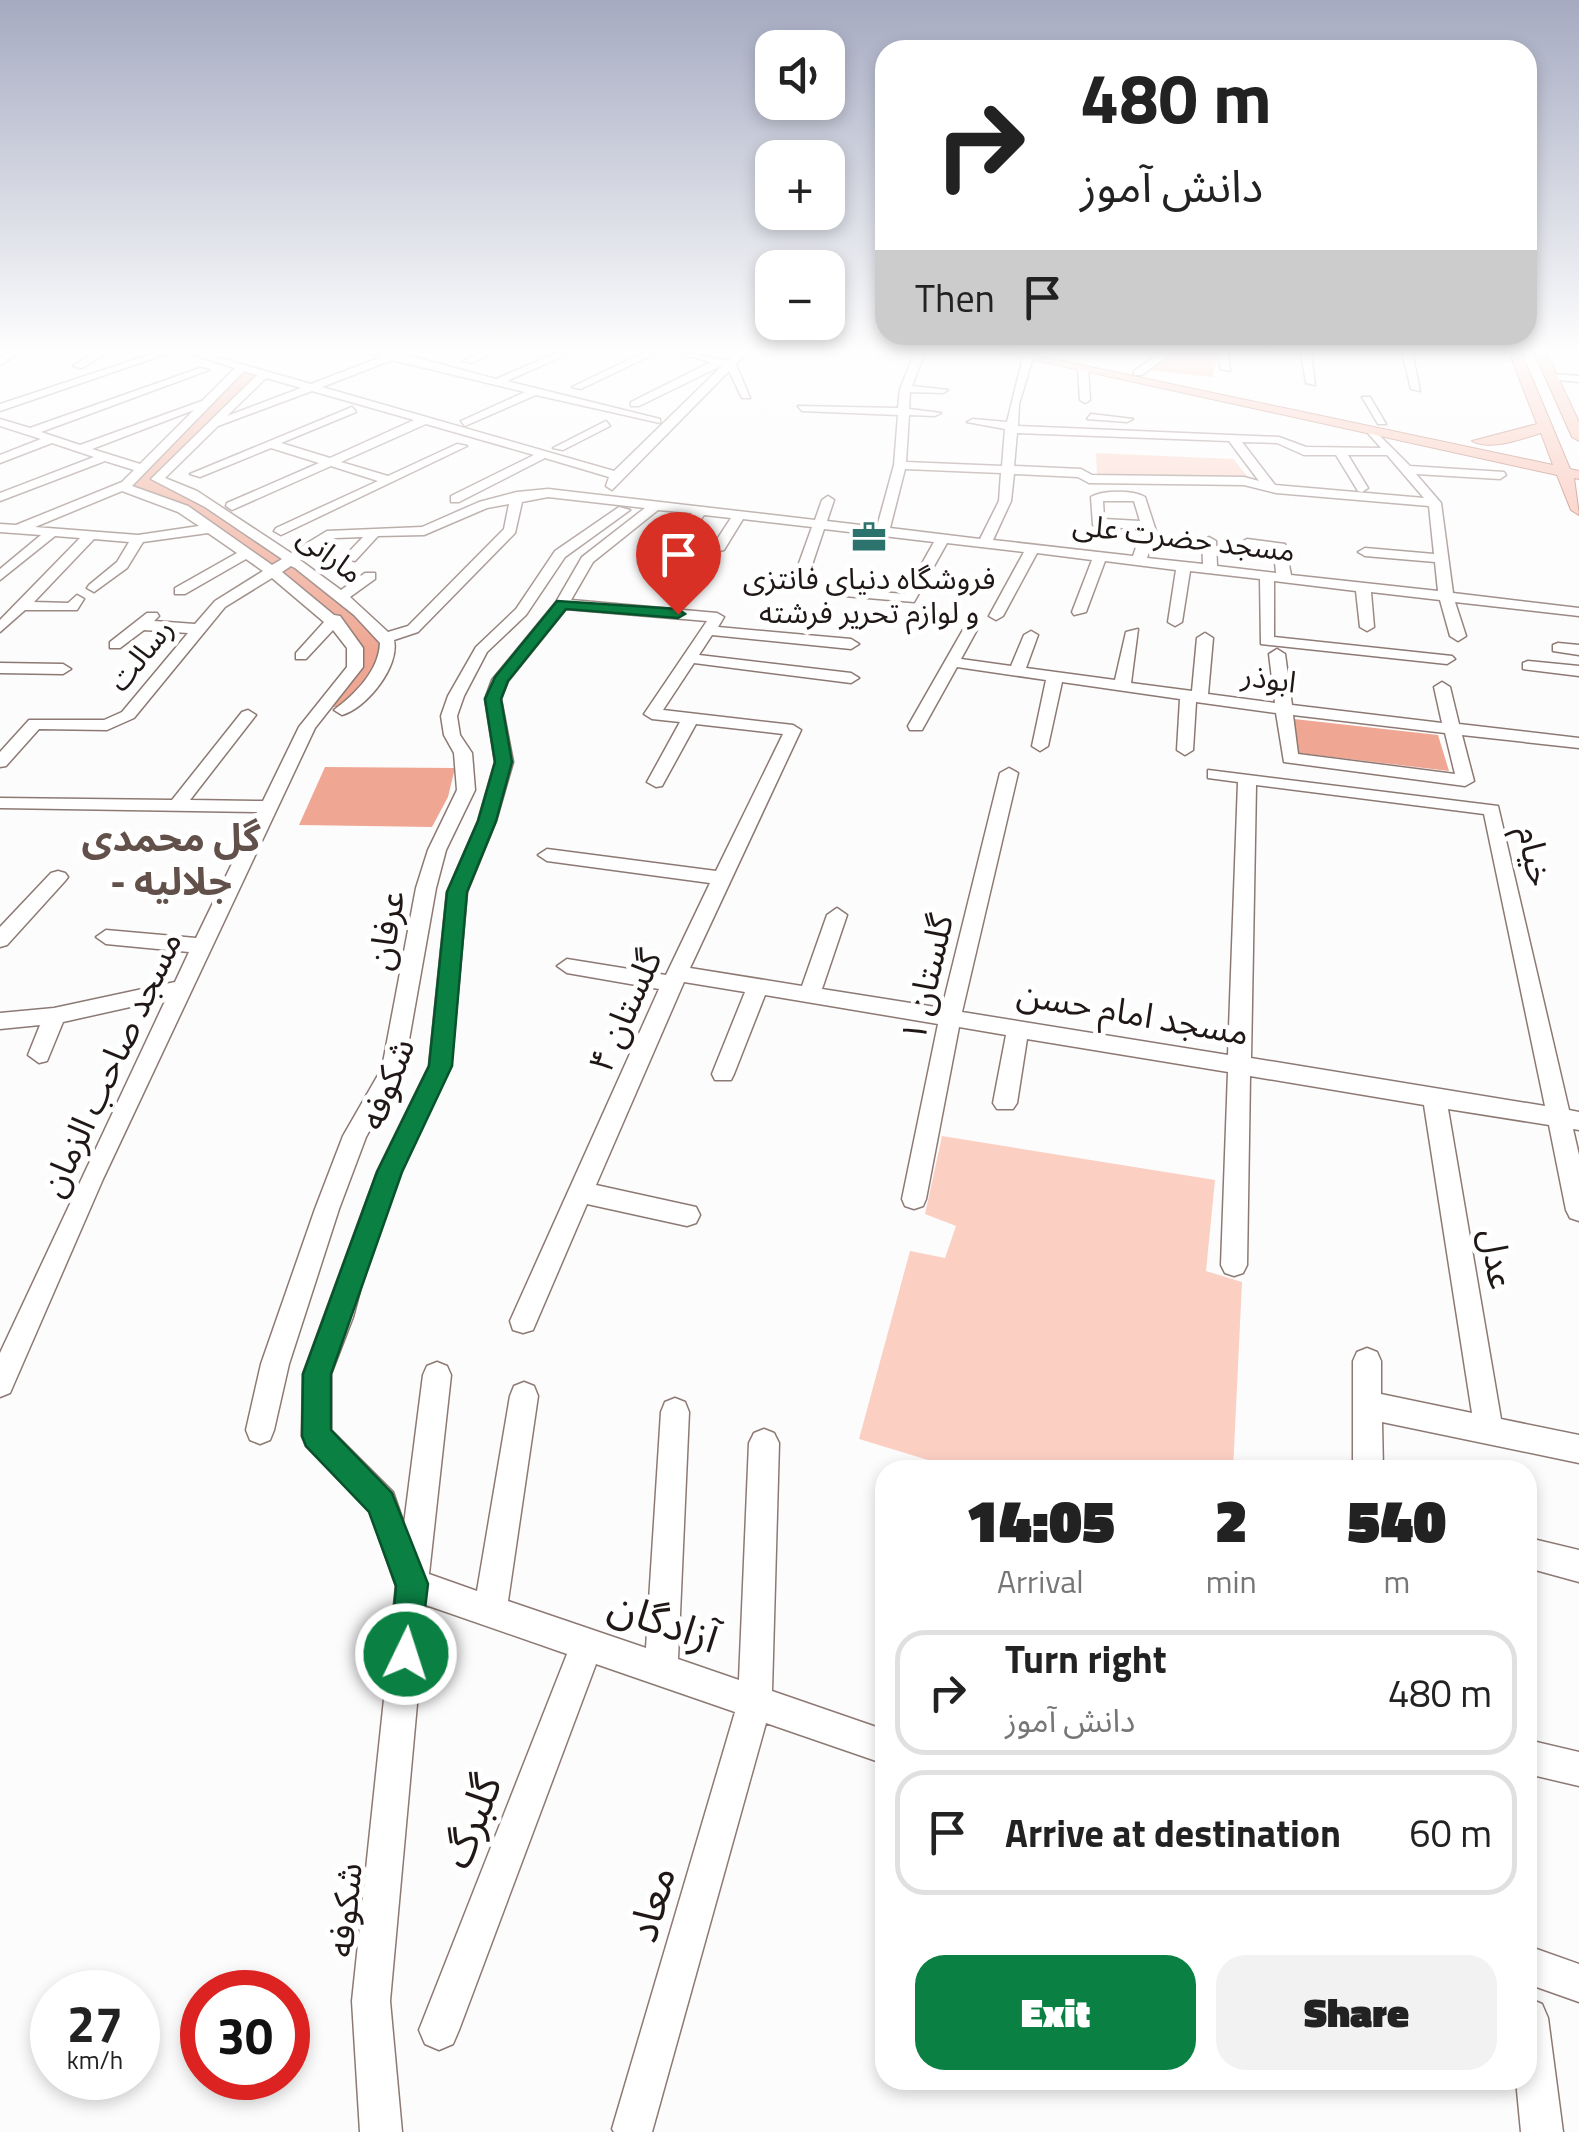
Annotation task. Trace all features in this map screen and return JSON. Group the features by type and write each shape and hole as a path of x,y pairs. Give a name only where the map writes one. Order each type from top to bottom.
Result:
{"main road":[{"path":"1454,451 1501,467 1577,504"},
{"path":"1516,451 1570,467"},
{"path":"1501,467 1570,467"},
{"path":"1570,467 1577,504"}],"street":[{"path":"87,451 139,468"},
{"path":"17,530 126,485 156,451"},
{"name":"مارانی","path":"186,451 158,479 192,493 294,561 386,638"},
{"path":"196,474 252,451"},
{"path":"296,451 389,480"},
{"path":"232,506 355,451"},
{"path":"280,531 449,451"},
{"path":"537,451 612,470"},
{"path":"567,451 612,470"},
{"path":"603,498 598,486 629,451"},
{"path":"631,451 612,470 612,485 638,503"},
{"path":"882,532 901,451"},
{"path":"985,542 1005,501 1008,451"},
{"path":"1249,451 1271,488"},
{"path":"1322,451 1391,452 1435,502 1446,596 1458,636"},
{"path":"1340,452 1362,488"},
{"path":"455,499 545,454"},
{"path":"0,496 104,457"},
{"path":"900,465 1082,474 1089,480 1244,481 1271,488 1435,502"},
{"path":"1410,470 1501,467"},
{"name":"مسجد صاحب الزمان","path":"0,1384 307,727 355,667 355,648 334,618 207,529 128,490 126,485"},
{"name":"مسجد حضرت علی","path":"399,539 516,496 548,493 738,517 764,513 818,525 1579,612"},
{"path":"342,710 349,708 380,669 388,648 386,638 414,629 510,530 516,496"},
{"path":"1139,560 1147,526 1140,498 1097,496 1098,522 1147,526"},
{"path":"802,577 828,500"},
{"name":"شکوفه","path":"381,2132 371,2001 412,1584 400,1564 382,1504 316,1436 317,1374 389,1172 440,1066 457,892 487,821 504,762 493,699 500,680 562,604 587,560 638,503"},
{"name":"عرفان","path":"260,1430 275,1364 328,1209 355,1136 393,1068 426,888 436,850 466,790 463,753 452,735 449,716 456,696 480,650 521,612 560,554 638,503"},
{"path":"660,568 699,513"},
{"path":"719,547 738,517"},
{"path":"112,538 145,522"},
{"path":"0,528 112,538 207,529"},
{"path":"350,558 375,532"},
{"name":"رسالت","path":"0,762 35,724 108,725 128,715 220,604 332,534 375,532 399,539"},
{"path":"0,576 50,534"},
{"path":"0,628 90,536"},
{"path":"94,588 122,565 138,538"},
{"path":"844,592 909,599 942,538"},
{"path":"1210,540 1210,568"},
{"path":"1247,543 1280,547 1266,641 1447,659"},
{"path":"996,616 1033,548"},
{"path":"1366,552 1442,559"},
{"path":"180,591 244,555"},
{"path":"1080,612 1100,556"},
{"path":"1175,622 1184,565"},
{"path":"340,598 370,576"},
{"path":"1363,586 1367,627"},
{"path":"0,610 72,607 78,599"},
{"path":"562,604 851,644"},
{"path":"115,645 156,612"},
{"path":"301,656 334,618"},
{"path":"656,782 690,718 652,714 712,623"},
{"path":"142,625 198,628"},
{"path":"916,726 972,628"},
{"path":"1122,686 1133,632"},
{"path":"1017,671 1031,635"},
{"path":"1185,750 1205,638"},
{"path":"1558,648 1579,650"},
{"path":"1277,654 1290,758 1465,781 1442,686"},
{"path":"689,658 851,678"},
{"name":"ابوذر","path":"952,662 1285,709 1579,743"},
{"path":"1528,666 1579,671"},
{"path":"0,668 63,669"},
{"path":"1040,746 1056,677"},
{"path":"179,802 248,715"},
{"name":"گلستان ۴","path":"523,1321 674,978 794,730 690,718"},
{"name":"گلستان ۱","path":"914,1199 950,1018 1009,773"},
{"path":"1214,774 1247,778 1234,1265"},
{"name":"خیام","path":"1247,778 1492,810 1569,1120 1579,1210"},
{"path":"0,803 179,802 271,807"},
{"path":"547,855 722,878"},
{"path":"0,940 58,876"},
{"path":"810,993 837,915"},
{"path":"106,938 202,946"},
{"name":"مسجد امام حسن","path":"568,966 810,993 1569,1120"},
{"path":"722,1074 758,986"},
{"path":"0,1021 54,1016 182,988"},
{"path":"39,1055 54,1016"},
{"path":"1005,1103 1018,1030"},
{"name":"عدل","path":"1436,1099 1489,1430"},
{"path":"580,1192 687,1215"},
{"path":"1368,1360 1368,1460"},
{"path":"412,1584 437,1375"},
{"path":"490,1611 524,1396"},
{"path":"1368,1405 1579,1449"},
{"path":"661,1670 675,1412"},
{"name":"معاد","path":"633,2130 755,1702 764,1443"},
{"path":"1537,1556 1579,1566"},
{"name":"آزادگان","path":"412,1584 875,1744"},
{"name":"گلبرگ","path":"439,2030 587,1644"},
{"path":"1537,1759 1579,1769"},
{"path":"1537,1968 1579,1983"},
{"path":"1537,2090 1542,2132"}],"shaded area":[{"path":"162,451 183,451 157,477 289,562 272,571 205,524 132,490 130,484"},
{"path":"1096,453 1233,459 1250,479 1097,474"},
{"path":"294,563 385,639 383,659 346,707 324,707 358,665 357,646 274,572"},
{"path":"1294,719 1438,735 1449,771 1299,753"},
{"path":"325,767 455,768 448,797 432,827 299,825"},
{"path":"942,1136 1215,1180 1206,1271 1242,1282 1233,1460 928,1460 859,1439 910,1251 945,1258 956,1226 925,1214"}],"place":[{"name":"فروشگاه دنیای فانتزی و لوازم تحریر فرشته","path":"869,537"}],"district":[{"name":"گل محمدی - جلالیه","path":"171,860"}],"route":[{"path":"406,1654 412,1584 400,1564 382,1504 316,1436 317,1374 389,1172 440,1066 457,892 487,821 504,762 493,699 500,680 562,604 678,614"}]}
